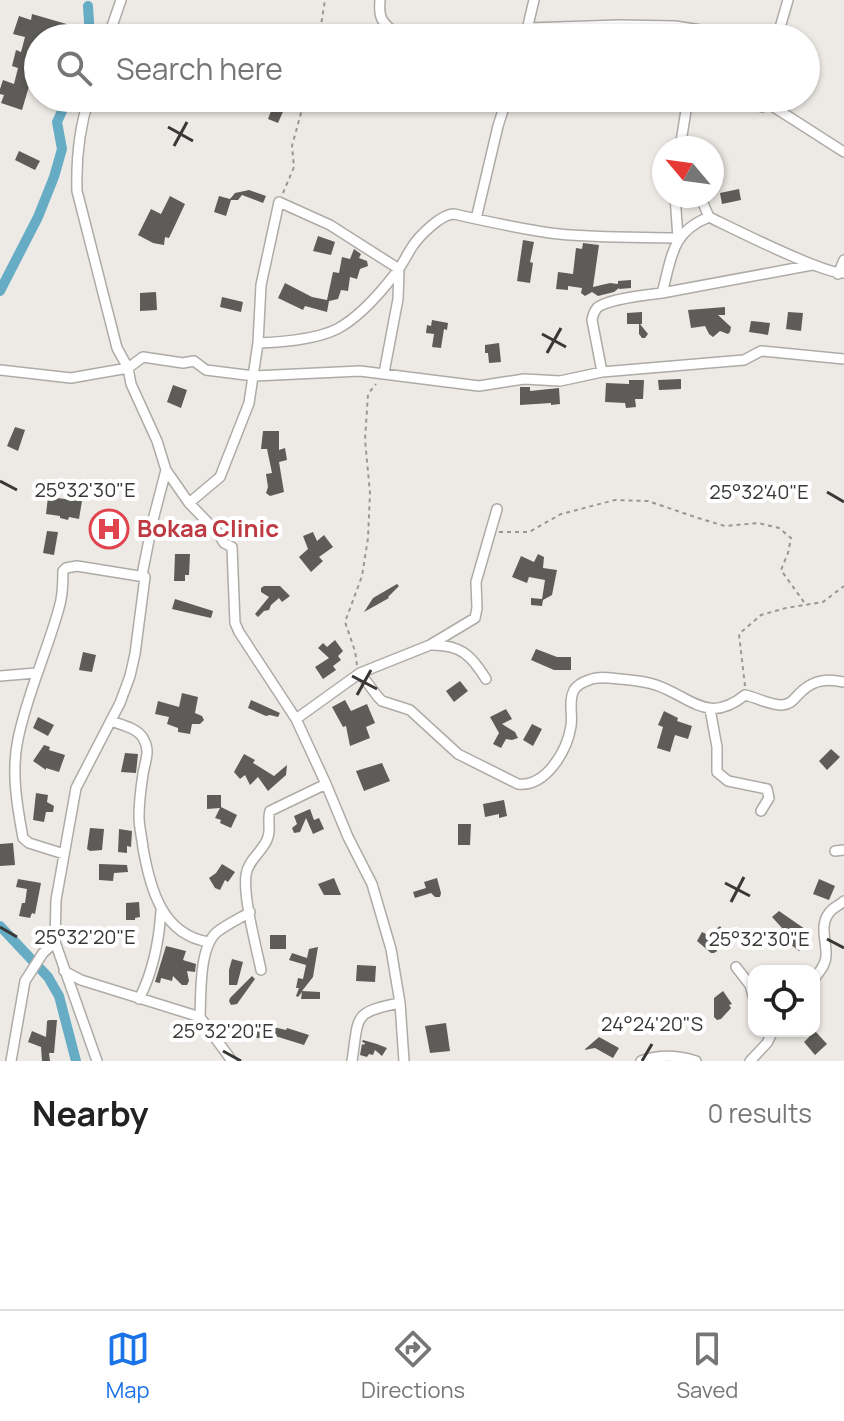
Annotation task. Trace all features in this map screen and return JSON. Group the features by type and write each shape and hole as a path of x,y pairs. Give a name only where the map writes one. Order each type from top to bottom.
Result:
{"street":[{"path":"113,24 121,0"},
{"path":"380,0 379,15 385,24"},
{"path":"529,24 534,0"},
{"path":"781,24 788,0"},
{"path":"86,112 78,143 77,191 117,348 128,368 131,384 157,441 166,470 189,503 224,543 232,547 235,623 296,719 372,884 391,949 400,1003 404,1061"},
{"path":"476,219 501,112"},
{"path":"681,136 684,112"},
{"path":"782,112 844,152"},
{"path":"189,503 220,477 249,403 258,343 261,285 279,202 330,225 399,269"},
{"path":"662,293 678,238 676,208"},
{"path":"705,208 709,217 813,265 841,274 844,260"},
{"path":"258,343 285,341 334,330 348,322 385,286 414,243 450,213 559,233 678,238 694,223 709,217"},
{"path":"602,372 592,320 599,306 813,265"},
{"path":"384,373 398,299 399,269"},
{"path":"0,370 71,378 128,368 143,357 150,357 183,363 194,361 206,370 254,376 360,371 479,386 524,379 560,381 602,372 744,360 761,351 844,359"},
{"path":"97,1061 55,942 56,900 76,788 120,703 135,654 145,577 142,575 166,470"},
{"path":"296,719 360,673 430,645 475,618 476,582 497,509"},
{"path":"64,854 29,843 23,838 16,800 15,754 36,673 60,605 63,571 77,566 145,577"},
{"path":"430,645 447,645 463,651 486,679"},
{"path":"0,676 36,673"},
{"path":"360,673 382,701 410,710 458,754 518,784 526,785 537,781 555,765 566,746 572,724 571,699 574,691 579,684 594,678 652,683 710,709 727,707 745,695 783,705 822,680 844,682"},
{"path":"710,709 717,747 717,772 728,781 767,789 769,798 761,811"},
{"path":"111,721 138,732 147,748 139,817 147,872 161,911 187,936 209,942"},
{"path":"261,970 246,887 247,870 269,836 270,811 326,784"},
{"path":"820,971 825,964 827,915 844,901"},
{"path":"139,999 155,953 161,911"},
{"path":"200,1017 204,963 209,942 216,933 250,912"},
{"path":"11,1061 25,981 43,953 55,942"},
{"path":"736,967 748,982"},
{"path":"64,971 81,980 200,1017 232,1061"},
{"path":"352,1061 361,1017 373,1008 400,1003"},
{"path":"750,1061 770,1037"},
{"path":"641,1061 670,1055 696,1061"}],"path":[{"path":"321,24 325,0"},
{"path":"279,202 294,167 292,146 301,112"},
{"path":"360,673 345,622 362,576 368,538 370,493 365,440 368,394 384,373"},
{"path":"491,532 529,532 561,514 615,500 648,501 725,526 758,523 779,528 791,538 781,570 806,605"},
{"path":"745,695 739,634 761,615 823,602 844,586"}],"building":[{"path":"32,14 67,24 24,24 24,37 13,34 19,16 31,20"},
{"path":"24,41 22,110 1,103 4,95 0,94 3,80 14,84 18,68 12,66 16,50 21,52"},
{"path":"271,112 283,112 278,123 268,119"},
{"path":"19,151 40,161 35,170 15,160"},
{"path":"739,189 741,200 724,204 724,192"},
{"path":"249,190 266,196 263,203 242,195 238,200 231,200 226,216 214,212 219,196 230,199 235,193"},
{"path":"170,196 185,204 169,238 165,237 164,245 138,235 151,209 161,214"},
{"path":"318,236 335,242 331,255 313,251"},
{"path":"523,240 534,242 530,283 517,281"},
{"path":"583,243 599,245 593,287 631,280 631,288 619,288 598,296 592,292 585,296 581,293 582,288 568,286 568,290 556,289 558,272 573,274 576,248 582,249"},
{"path":"354,249 361,254 359,258 367,261 368,266 360,269 357,279 350,277 348,291 341,290 338,299 329,301 327,312 305,306 303,310 278,298 285,283 312,297 327,300 333,272 339,273 342,257 350,259"},
{"path":"156,292 157,310 140,311 140,293"},
{"path":"222,297 243,302 241,312 220,307"},
{"path":"725,307 725,315 718,315 731,327 728,334 720,331 713,337 705,326 691,328 688,310"},
{"path":"642,312 640,324 648,334 645,338 639,334 639,324 627,324 627,313"},
{"path":"788,312 803,313 801,331 786,329"},
{"path":"432,320 448,323 441,348 432,347 434,334 426,333 427,325 431,326"},
{"path":"751,321 770,323 768,335 749,332"},
{"path":"499,343 501,362 489,363 485,345"},
{"path":"681,379 681,389 659,390 658,380"},
{"path":"629,380 644,380 643,399 635,399 636,407 626,408 625,403 605,402 606,383 629,384"},
{"path":"173,385 187,390 181,408 167,402"},
{"path":"520,387 530,387 530,391 559,388 560,404 520,405"},
{"path":"15,427 25,430 18,451 7,446"},
{"path":"263,431 279,431 279,450 285,448 287,460 279,462 284,492 270,496 266,493 266,474 272,473 267,449 261,449"},
{"path":"48,497 82,501 79,519 69,517 68,520 46,514"},
{"path":"103,519 121,526 113,540 97,534"},
{"path":"47,531 58,532 54,555 43,553"},
{"path":"313,532 317,541 324,535 333,547 319,557 323,561 311,572 299,557 308,549 303,536"},
{"path":"175,554 190,554 189,575 185,575 185,581 174,581"},
{"path":"538,554 544,557 543,568 557,570 552,595 543,600 542,606 531,605 531,598 542,599 545,580 529,577 527,583 512,577 521,556 534,562"},
{"path":"397,584 399,586 389,598 364,612 373,598"},
{"path":"264,586 280,586 290,596 282,602 279,598 258,617 255,614 269,597 261,592"},
{"path":"175,599 213,611 211,618 172,609"},
{"path":"335,640 343,651 338,656 341,660 333,666 336,670 323,679 315,667 329,658 318,648 323,643 327,647"},
{"path":"536,649 557,657 571,657 571,670 554,670 531,660"},
{"path":"83,652 96,655 92,672 79,670"},
{"path":"460,681 468,691 454,702 446,691"},
{"path":"182,693 198,697 195,713 204,720 200,724 192,724 190,734 178,732 178,728 167,724 169,717 155,714 158,701 179,707"},
{"path":"251,700 280,713 278,717 266,716 248,708"},
{"path":"345,700 351,711 367,704 375,723 366,727 370,738 350,746 346,726 343,727 332,707"},
{"path":"506,709 512,719 502,724 515,732 518,738 506,739 501,748 493,744 499,733 490,717"},
{"path":"664,711 678,718 677,721 692,726 688,739 675,735 670,752 657,748 663,727 658,725"},
{"path":"38,717 54,725 48,736 33,728"},
{"path":"532,724 542,729 533,746 523,740"},
{"path":"44,745 65,755 59,772 46,770 33,761"},
{"path":"831,749 840,757 827,770 819,761"},
{"path":"125,753 138,754 136,773 121,772"},
{"path":"244,754 274,776 287,765 286,775 268,791 258,777 250,785 245,775 240,779 234,772"},
{"path":"382,763 390,781 364,791 356,771"},
{"path":"36,793 48,795 47,802 54,806 53,812 46,812 44,822 33,820"},
{"path":"207,795 221,795 221,807 237,815 231,828 215,818 220,808 207,809"},
{"path":"504,800 507,816 485,817 483,804"},
{"path":"310,809 314,820 319,818 324,829 313,834 306,818 300,832 294,833 292,828 297,824 294,816"},
{"path":"458,824 471,824 470,845 458,845"},
{"path":"90,828 104,829 102,850 87,849"},
{"path":"119,829 132,831 131,847 127,846 127,853 118,852"},
{"path":"13,843 15,865 0,866 0,844"},
{"path":"99,864 127,865 128,872 114,873 113,881 99,880"},
{"path":"222,864 235,872 228,882 225,880 220,890 209,878"},
{"path":"334,878 341,895 324,895 318,884"},
{"path":"437,878 440,897 431,893 415,898 413,892 426,888 424,882"},
{"path":"18,879 41,883 35,914 32,913 30,918 19,916 27,889 16,887"},
{"path":"819,879 835,886 829,900 813,894"},
{"path":"139,902 140,917 126,920 126,903"},
{"path":"779,911 805,929 797,940 804,945 799,951 784,939 781,942 775,939 782,928 772,917"},
{"path":"720,926 727,936 717,944 717,951 711,953 697,941 702,932 708,935"},
{"path":"270,935 286,935 286,949 270,949"},
{"path":"166,946 186,951 183,960 196,964 195,972 187,971 187,985 182,985 173,976 172,981 161,978 160,983 155,982"},
{"path":"318,947 313,977 302,991 320,992 320,999 301,999 302,992 296,996 299,988 296,988 298,978 303,979 306,965 289,960 292,953 307,958 309,949"},
{"path":"232,959 243,962 237,985 229,985"},
{"path":"357,965 376,966 375,982 356,981"},
{"path":"252,976 255,979 237,1004 231,1005 230,998"},
{"path":"723,991 732,1004 717,1020 714,1017 714,998"},
{"path":"49,1020 57,1020 54,1053 49,1053 50,1061 42,1061 41,1047 28,1042 32,1031 46,1037"},
{"path":"257,1023 309,1035 304,1045 275,1036 274,1042 254,1037"},
{"path":"446,1023 450,1051 430,1053 425,1026"},
{"path":"820,1036 827,1044 815,1055 804,1042 809,1037"},
{"path":"599,1037 619,1048 613,1058 595,1048 584,1050"},
{"path":"363,1040 387,1048 382,1056 375,1050 373,1055 367,1057 360,1055 365,1043"}],"waterway":[{"path":"88,6 89,24"},
{"path":"0,291 38,217 54,177 62,149 57,122 62,112"},
{"path":"0,926 48,977 59,996 76,1061"}],"place":[{"name":"Bokaa Clinic","path":"109,529"}]}
